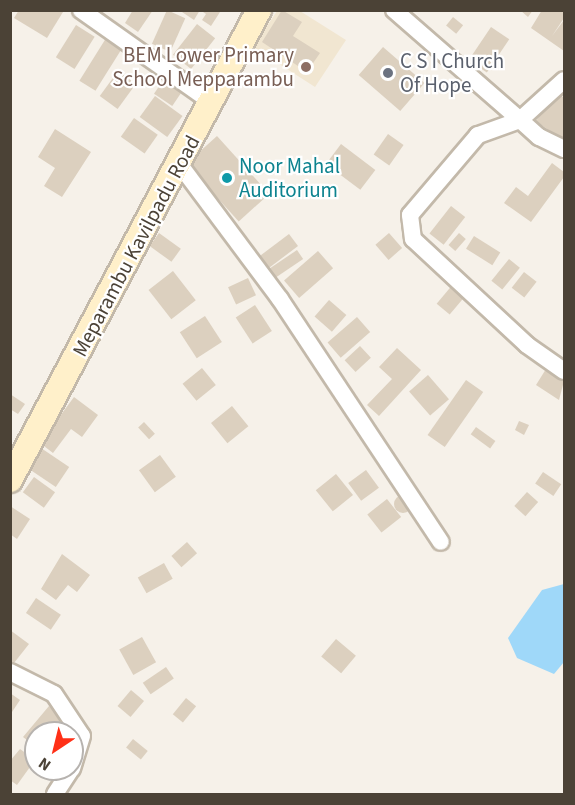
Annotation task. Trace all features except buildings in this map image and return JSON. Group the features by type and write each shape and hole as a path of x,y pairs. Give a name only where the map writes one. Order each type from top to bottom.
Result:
{"main road":[{"name":"Meparambu Kavilpadu Road","path":"10,480 213,103 259,10"}],"street":[{"path":"81,10 213,103"},
{"path":"394,10 539,137 564,149"},
{"path":"564,80 520,120 478,135 410,215 413,239 527,345 564,371"},
{"path":"180,165 280,299 441,542"},
{"path":"10,672 54,694 72,721"},
{"path":"55,795 64,781"}],"shaded area":[{"name":"BEM Lower Primary School Mepparambu","path":"277,11 300,11 346,40 315,87 253,47"}],"water":[{"path":"564,584 564,662 554,674 517,658 508,638 542,590"}],"place":[{"name":"BEM Lower Primary School Mepparambu","path":"306,67"},
{"name":"C S I Church Of Hope","path":"388,73"},
{"name":"Noor Mahal Auditorium","path":"227,178"}]}
